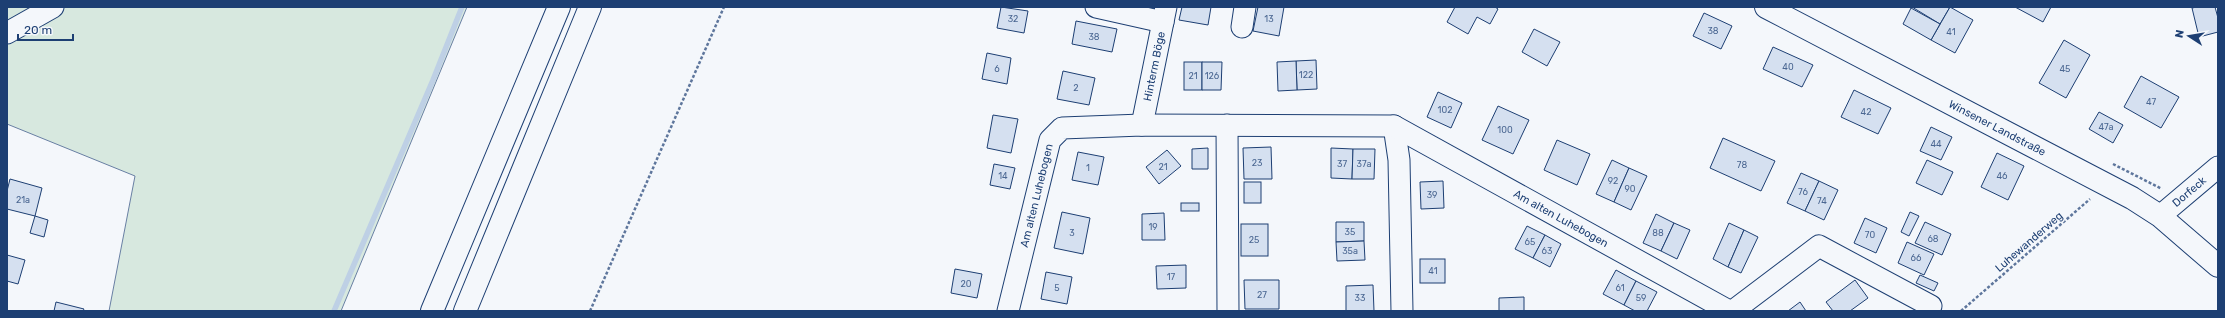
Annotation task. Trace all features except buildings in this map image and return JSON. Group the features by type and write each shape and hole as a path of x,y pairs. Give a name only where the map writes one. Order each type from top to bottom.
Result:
{"main road":[{"path":"432,311 559,7"},
{"path":"466,311 590,7"},
{"name":"Winsener Landstraße","path":"1766,7 2107,184 2160,216 2218,266"}],"street":[{"path":"7,33 54,7"},
{"path":"1096,7 1165,14"},
{"name":"Hinterm Böge","path":"1142,125 1165,14"},
{"name":"Am alten Luhebogen","path":"1008,311 1050,140 1062,128 1142,125 1394,126 1729,311"},
{"path":"1228,125 1228,311"},
{"path":"1394,126 1400,160 1402,311"},
{"name":"Dorfeck","path":"2160,216 2218,166"},
{"path":"1733,311 1819,246 1931,306"}],"path":[{"path":"590,311 724,7"},
{"name":"Luhewanderweg","path":"1961,311 2107,184"}],"shaded area":[{"path":"7,7 467,7 341,311 109,311 135,176 7,124"}],"waterway":[{"path":"334,311 433,80 462,7"}]}
